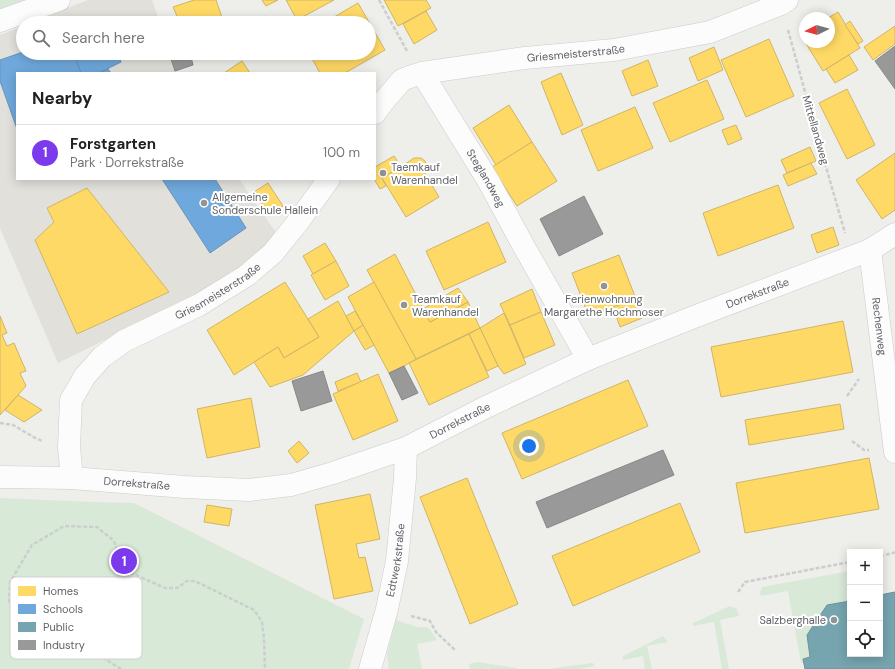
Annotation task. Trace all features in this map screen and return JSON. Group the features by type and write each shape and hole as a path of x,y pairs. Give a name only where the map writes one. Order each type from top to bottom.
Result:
{"street":[{"path":"0,21 59,0"},
{"name":"Griesmeisterstraße","path":"376,112 402,80 422,73 525,58 614,50 710,32 784,2"},
{"name":"Steglandweg","path":"422,73 489,182 588,359"},
{"name":"Griesmeisterstraße","path":"72,478 69,448 71,400 85,376 102,357 124,341 199,305 246,276 273,253 298,222 328,180"},
{"name":"Dorrekstraße","path":"0,477 72,478 185,487 249,490 291,485 333,473 406,448 484,408 588,359 861,253 895,234"},
{"name":"Rechenweg","path":"861,253 895,452"},
{"name":"Edtwerkstraße","path":"370,669 387,609 397,560 405,478 406,448"}],"path":[{"path":"379,0 405,48 422,73"},
{"name":"Mittellandweg","path":"784,2 818,139 861,253"},
{"path":"0,423 13,425 37,439 69,448"},
{"path":"13,577 32,545 64,526 97,527 114,541 119,557 129,572 140,577"},
{"path":"883,555 895,552"},
{"path":"738,592 745,582 847,563"},
{"path":"142,578 165,588 177,588 187,581 195,581 254,610 262,622 265,669"},
{"path":"10,582 10,604"},
{"path":"387,609 430,621 436,632 456,651"},
{"path":"105,659 121,669"}],"shaded area":[{"path":"88,0 152,0 158,16 48,16"},
{"path":"16,29 16,60 172,60 177,72 16,72 16,180 240,180 277,234 255,259 223,282 58,363 0,228 0,35"}],"green space":[{"path":"0,0 37,0 0,14"},
{"path":"0,498 134,503 364,619 349,669 0,669"},
{"path":"847,572 847,602 827,605 807,635 810,657 803,659 803,663 801,663 788,591 761,596 760,592 762,587"},
{"path":"730,606 737,609 739,616 720,620 729,669 722,669 714,622 693,626 693,623"},
{"path":"396,620 417,627 428,627 437,640 417,644 422,669 389,669 387,654"},
{"path":"663,636 668,642 647,646 652,669 645,669 643,656 623,660 623,656"},
{"path":"477,662 518,669 470,669 469,664"},
{"path":"593,663 594,666 579,669 548,669"}],"building: Homes":[{"path":"194,0 216,0 222,16 177,16 173,7"},
{"path":"262,0 278,0 266,6"},
{"path":"286,0 334,0 304,16 295,16"},
{"path":"384,0 426,0 431,8 398,26"},
{"path":"358,3 365,16 336,16"},
{"path":"426,11 437,30 414,44 403,24"},
{"path":"838,12 860,48 823,71 809,48 835,48 835,14"},
{"path":"850,21 863,41 858,44 845,25"},
{"path":"895,26 895,44 873,60 864,47"},
{"path":"376,34 385,50 376,55"},
{"path":"769,39 794,96 746,117 721,60"},
{"path":"714,47 723,70 698,81 689,58"},
{"path":"849,55 858,70 835,83 826,69"},
{"path":"313,60 368,60 347,72 319,72"},
{"path":"648,60 658,86 632,96 622,71"},
{"path":"242,61 249,72 226,72"},
{"path":"561,73 583,125 562,135 541,82"},
{"path":"707,80 724,119 670,142 653,103"},
{"path":"847,89 875,145 847,159 819,103"},
{"path":"509,105 532,142 496,165 473,128"},
{"path":"635,107 653,148 598,171 581,130"},
{"path":"736,125 742,139 728,145 722,130"},
{"path":"532,142 557,181 517,206 492,167"},
{"path":"810,147 816,161 787,173 781,160"},
{"path":"895,153 895,210 882,219 856,180"},
{"name":"Taemkauf Warenhandel","path":"394,156 401,167 382,178 386,186 380,189 375,180 376,180 376,166"},
{"path":"414,158 421,158 425,161 427,170 425,174 439,197 406,217 382,178"},
{"path":"811,163 817,174 788,186 783,175"},
{"path":"268,183 283,206 269,216 254,192"},
{"path":"778,185 794,228 718,256 703,213"},
{"path":"87,188 169,292 77,334 35,240 54,222 47,208"},
{"path":"488,222 506,262 444,290 426,251"},
{"path":"833,227 839,245 817,253 811,235"},
{"path":"325,243 336,261 313,274 303,256"},
{"name":"Teamkauf Warenhandel","path":"395,254 430,322 468,302 480,328 416,359 367,270"},
{"name":"Ferienwohnung Margarethe Hochmoser","path":"619,255 636,299 589,317 572,273"},
{"path":"336,261 349,286 325,300 311,275"},
{"path":"285,282 319,337 284,358 278,347 234,375 207,330"},
{"path":"374,282 416,359 389,373 348,297"},
{"path":"458,288 468,302 430,322 423,309"},
{"path":"532,289 541,312 510,325 500,304"},
{"path":"636,299 642,318 620,327 613,307"},
{"path":"338,301 354,331 303,375 270,387 254,362 278,347 284,358 319,337 308,319"},
{"path":"355,311 363,325 354,331 346,316"},
{"name":"Teamkauf Warenhandel","path":"541,312 555,345 524,358 510,325"},
{"name":"Teamkauf Warenhandel","path":"504,313 526,364 504,374 498,366 480,328"},
{"path":"0,316 7,333 2,335 7,346 14,343 26,371 20,373 26,386 0,415"},
{"path":"843,321 853,372 721,397 711,347"},
{"path":"363,325 374,345 365,350 354,331"},
{"path":"480,328 498,366 487,371 469,334"},
{"path":"469,334 489,377 429,405 409,363"},
{"path":"357,373 361,382 338,391 335,382"},
{"path":"378,374 398,421 353,440 333,394"},
{"path":"628,380 648,426 522,479 502,433"},
{"path":"18,395 42,410 24,422 5,410"},
{"path":"251,398 260,447 207,458 197,409"},
{"path":"840,404 844,429 749,445 745,420"},
{"path":"299,441 309,453 297,463 288,451"},
{"path":"869,458 879,509 745,533 736,483"},
{"path":"467,478 518,604 470,624 420,497"},
{"path":"370,494 380,539 356,544 359,558 365,557 373,591 334,599 315,505"},
{"path":"680,503 700,552 573,606 552,556"},
{"path":"207,505 232,509 229,526 204,522"}],"building: Schools":[{"path":"16,54 16,60 76,60 81,72 16,72 16,126 0,81 0,60"},
{"path":"76,60 120,60 121,62 101,72 81,72"},
{"path":"108,69 110,72 101,72"},
{"name":"Allgemeine Sonderschule Hallein","path":"163,180 216,180 246,228 210,253"}],"building: Public":[{"name":"Salzberghalle","path":"895,592 895,669 805,669 803,659 810,657 807,635 827,605 847,602 847,657 883,657 883,594"}],"building: Industry":[{"path":"895,46 895,89 875,61"},
{"path":"171,60 192,60 193,65 175,71"},
{"path":"584,196 603,234 559,256 540,219"},
{"path":"404,366 418,393 402,400 389,373"},
{"path":"323,371 332,401 301,411 292,381"},
{"path":"663,450 674,475 547,528 536,502"}],"place":[{"name":"Taemkauf Warenhandel","path":"383,173"},
{"name":"Allgemeine Sonderschule Hallein","path":"204,203"},
{"name":"Ferienwohnung Margarethe Hochmoser","path":"604,286"},
{"name":"Teamkauf Warenhandel","path":"404,305"},
{"name":"Forstgarten","path":"124,561"},
{"name":"Salzberghalle","path":"834,620"}]}
